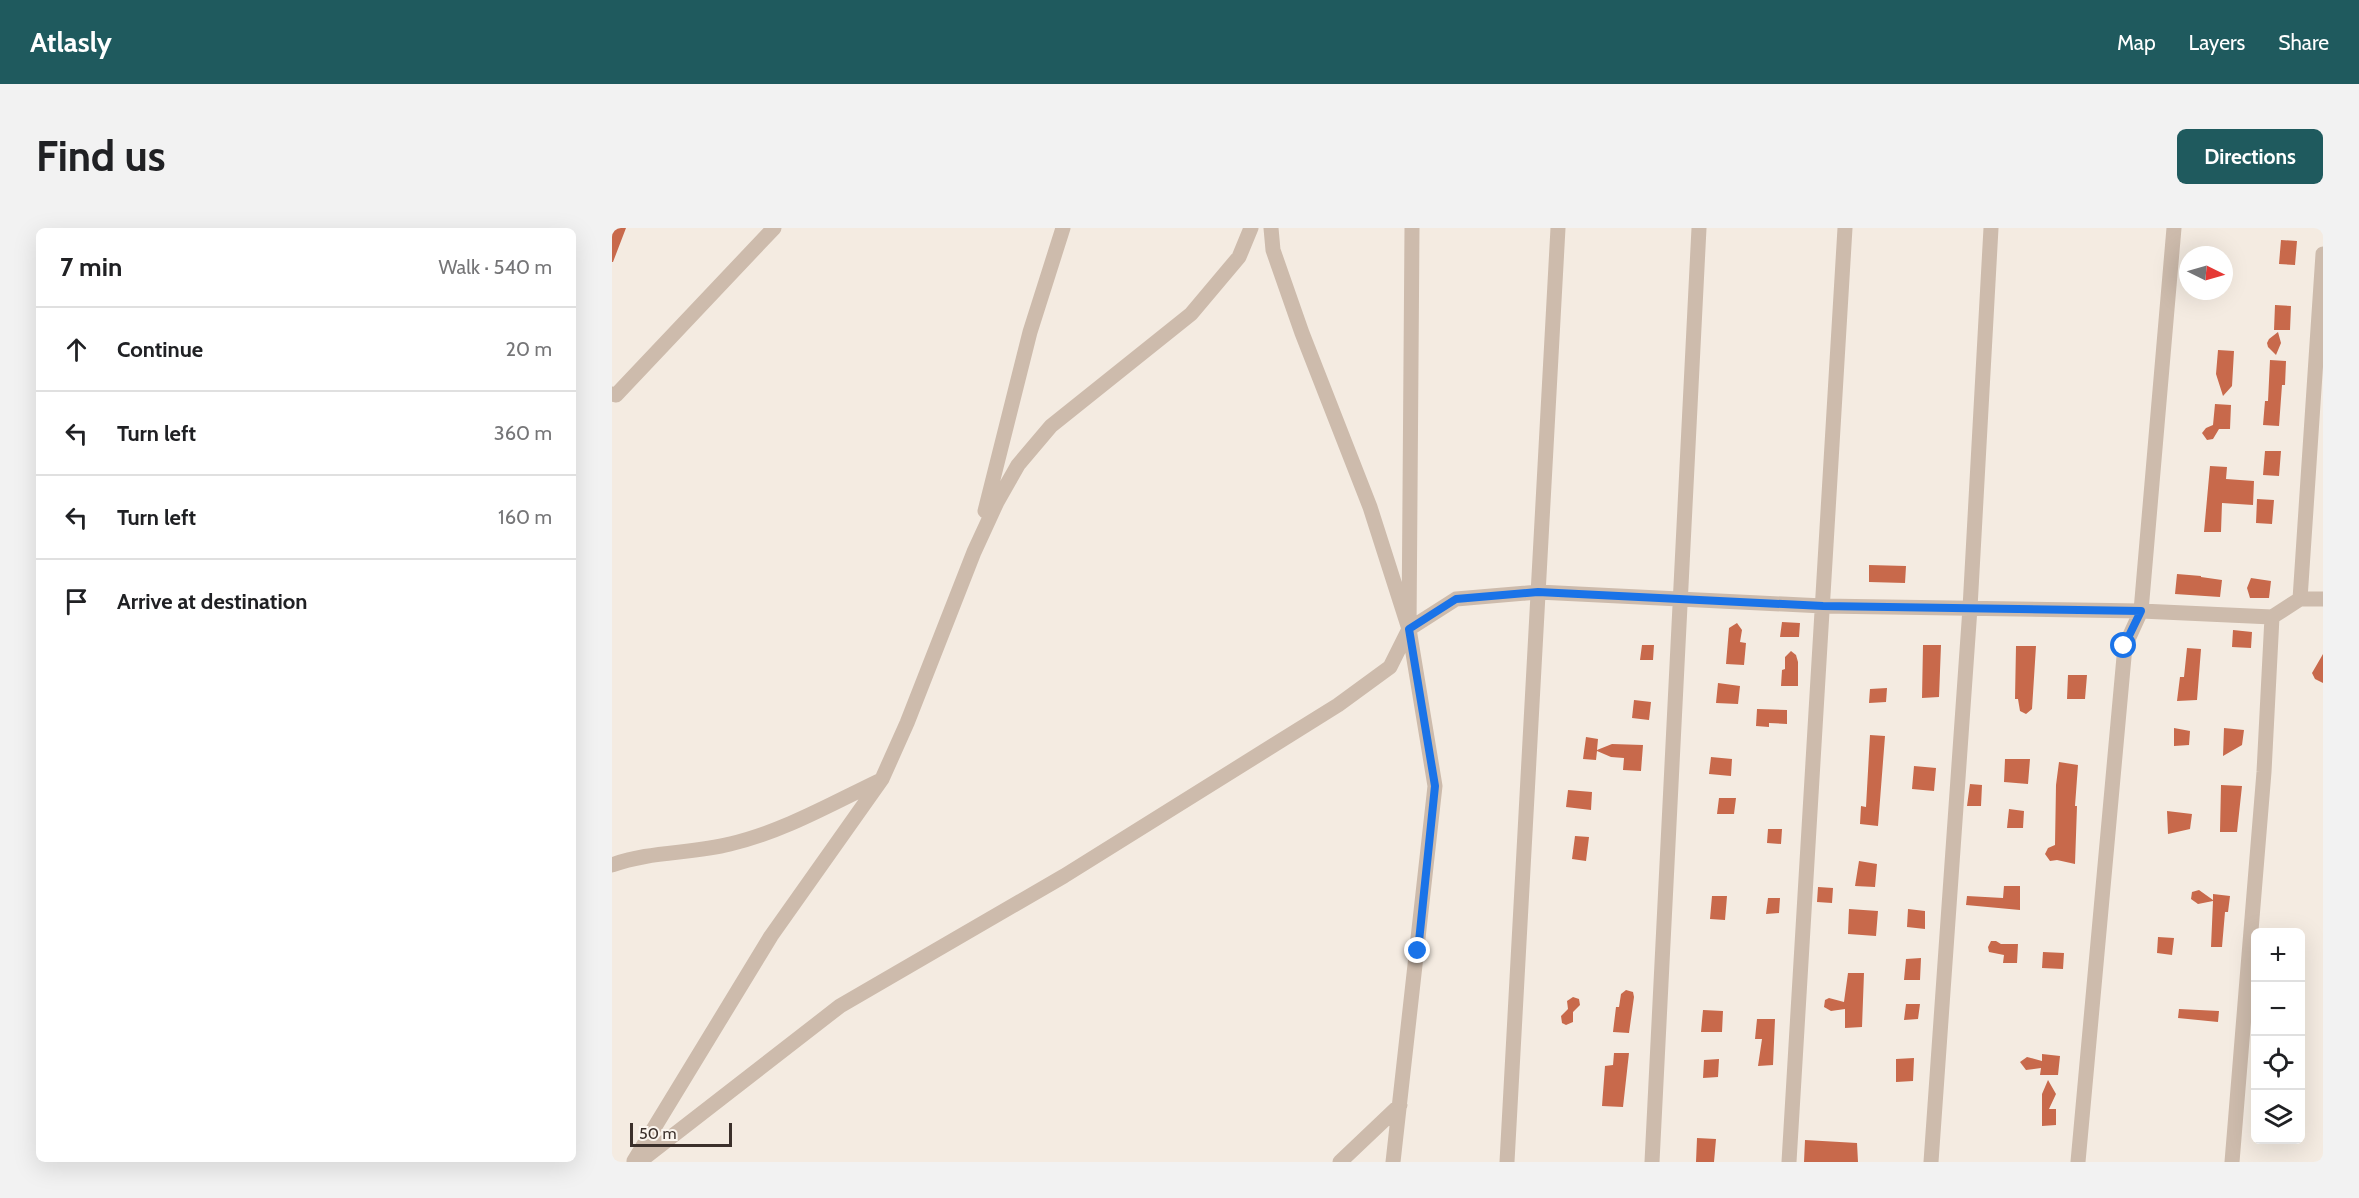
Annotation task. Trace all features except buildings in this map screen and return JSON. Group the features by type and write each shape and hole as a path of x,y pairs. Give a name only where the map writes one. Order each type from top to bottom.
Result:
{"street":[{"path":"612,394 615,395 774,228"},
{"path":"974,552 1030,332 1064,228"},
{"path":"633,1162 771,936 882,779 907,723 974,552 996,502 1018,465 1051,426 1191,314 1239,257 1251,228"},
{"path":"1271,228 1273,250 1302,333 1370,507 1409,629 1435,786 1393,1162"},
{"path":"639,1162 840,1006 1064,876 1338,705 1390,667 1409,629 1412,228"},
{"path":"1507,1162 1558,228"},
{"path":"1652,1162 1699,228"},
{"path":"1789,1162 1845,228"},
{"path":"1931,1162 1970,608 1991,228"},
{"path":"2078,1162 2124,646 2141,611 2174,228"},
{"path":"2300,599 2323,254"},
{"path":"1409,629 1456,599 1538,592 1823,606 2141,611 2272,617 2300,599 2323,599"},
{"path":"2232,1162 2264,772 2272,617"},
{"path":"612,865 628,859 730,844 782,827 882,779"},
{"path":"1340,1162 1400,1106"}],"route":[{"path":"1418,951 1435,786 1409,629 1456,599 1538,592 1823,606 2141,611 2124,646"}]}
